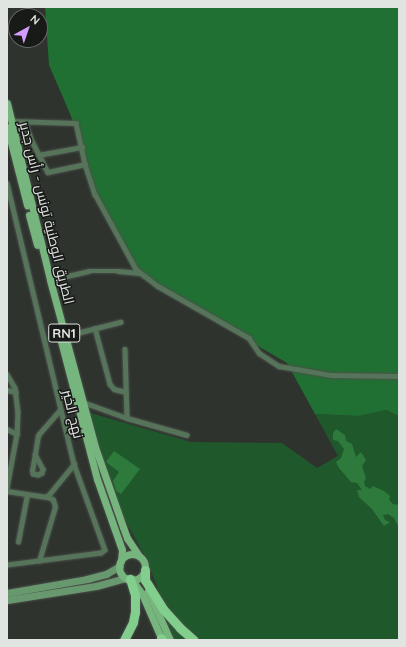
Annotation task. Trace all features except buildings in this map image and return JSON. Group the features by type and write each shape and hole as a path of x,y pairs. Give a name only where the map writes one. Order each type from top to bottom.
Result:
{"highway":[{"path":"144,572 145,580 163,609 174,623 194,640"},
{"path":"124,640 132,625 135,612 135,595 129,579"}],"main road":[{"name":"الطريق الوطنية تونس - رأس جدير","path":"7,103 9,124 88,447 122,550 120,564"},
{"name":"الطريق الوطنية تونس - رأس جدير","path":"9,124 95,447 127,538 139,556"},
{"path":"120,564 127,555 133,554 139,556"},
{"name":"RN1","path":"139,556 144,562 143,581 164,640"},
{"name":"RN1","path":"120,564 120,571 142,594 164,640"},
{"path":"129,579 138,578 144,572"}],"street":[{"path":"9,124 25,122 76,123 85,164 95,194 134,266 140,273 158,286 249,338 259,353 279,366 331,375 399,376"},
{"path":"25,122 38,155 49,173 85,164"},
{"path":"38,155 82,148"},
{"name":"نهج الخير","path":"7,183 74,464 105,551 101,553 7,565"},
{"path":"50,280 90,272 118,271 140,273"},
{"path":"73,334 120,322"},
{"path":"95,328 110,384 116,390 126,392"},
{"path":"125,349 127,418"},
{"path":"7,374 13,383 16,392 18,411 17,434 7,487 27,495 47,497 54,500 54,507 39,561"},
{"path":"7,390 16,392"},
{"path":"83,402 127,418 187,434"},
{"path":"35,454 40,432 60,410"},
{"path":"7,429 17,434"},
{"path":"47,497 74,464"},
{"path":"18,542 27,495"},
{"path":"7,593 87,579 106,574 120,564"},
{"path":"7,600 96,586 129,579"}],"shaded area":[{"path":"399,7 399,416 386,410 359,416 315,414 287,363 141,278 134,272 94,196 71,116 49,65 48,8 45,8"},
{"path":"386,410 399,416 399,640 172,640 157,605 163,602 146,558 120,511 87,412 191,442 282,443 317,468 338,456 315,414 359,416"},
{"path":"336,429 345,435 346,441 352,444 356,457 361,452 366,460 362,466 366,478 364,482 365,486 370,489 373,486 384,491 390,496 389,500 393,504 399,505 399,528 394,518 388,514 383,515 385,520 390,522 384,526 372,509 359,497 357,490 362,490 357,483 351,482 339,468 336,462 341,458 344,449 338,441 333,440 333,433"},
{"path":"114,451 140,469 121,494 116,491 113,481 119,472 106,462"}]}
